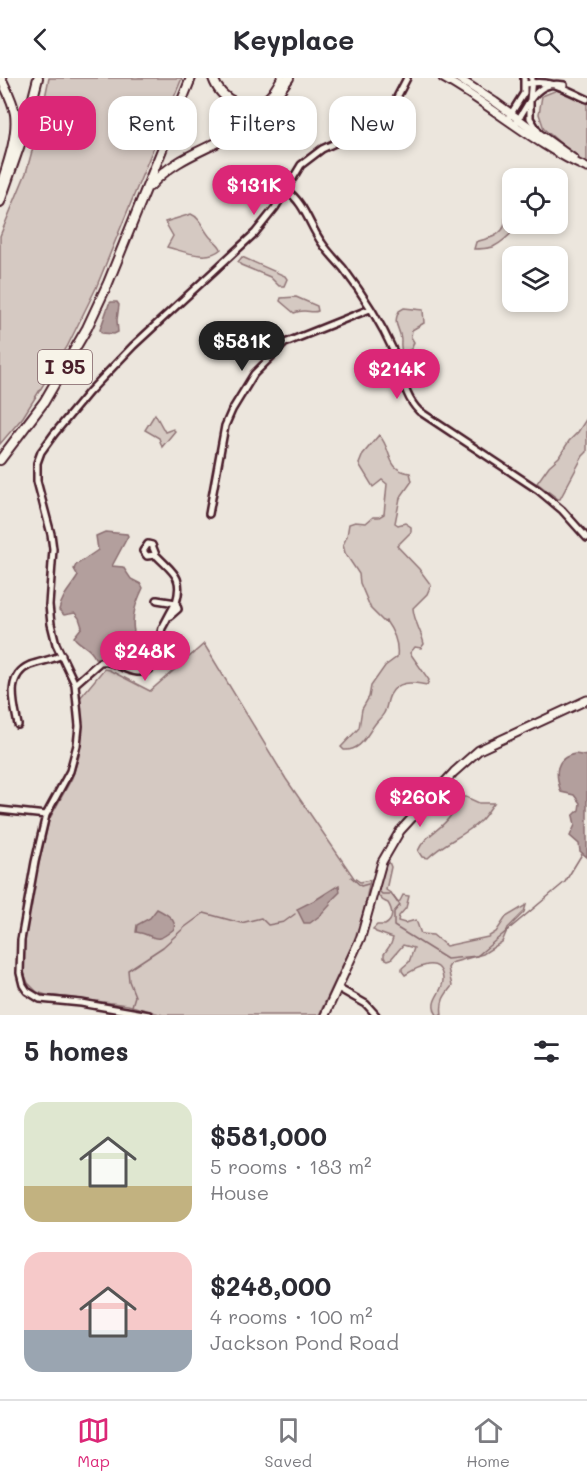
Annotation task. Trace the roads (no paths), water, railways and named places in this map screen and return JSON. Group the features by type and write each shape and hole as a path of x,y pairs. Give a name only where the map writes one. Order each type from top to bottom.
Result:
{"highway":[{"path":"0,188 11,149 15,122 11,101 1,78"},
{"path":"0,202 24,133 38,78"},
{"name":"I 95","path":"0,460 44,402 77,347 105,290 191,78"},
{"path":"213,78 225,97 235,103 247,105 257,104 266,99 282,78"},
{"path":"145,191 169,167 235,133 254,120 289,78"}],"main road":[{"path":"443,78 543,137 585,167"},
{"path":"458,78 509,117"},
{"path":"517,122 553,152 585,167"},
{"path":"325,1015 361,937 377,874 400,831 479,750 587,700"}],"street":[{"path":"149,1015 81,1003 48,1001 34,996 23,985 20,973 21,940 35,862 46,815 66,780 77,745 79,718 75,684 52,632 50,615 53,549 36,468 41,452 70,413 134,346 251,238 266,220 301,165 316,152 364,131 374,124 394,103 406,78"},
{"path":"509,117 521,99 525,81 533,79 550,80 587,99"},
{"path":"533,79 530,118 543,137"},
{"path":"517,122 530,100 544,86 552,84 564,86"},
{"path":"285,190 302,207 323,245 342,267 370,309 394,353 405,389 413,405 538,489 562,510 587,538"},
{"path":"209,514 225,426 232,410 254,375 285,343 370,309"},
{"path":"75,684 100,662 113,662 139,672 154,665 158,658 163,626 170,616 179,592 178,578 173,570 156,555"},
{"path":"157,600 176,603"},
{"path":"18,725 12,693 18,675 31,665 62,655"},
{"path":"0,810 46,815"},
{"path":"338,988 366,1004 376,1015"}],"waterway":[{"path":"378,890 382,894 391,894 400,905 394,912 394,926 447,959 477,956 565,882 582,854"},
{"path":"351,877 361,886 368,884"},
{"path":"132,1006 135,996 129,981 128,970 163,947 204,913 241,923 261,918 268,925 284,922 295,914"}]}
